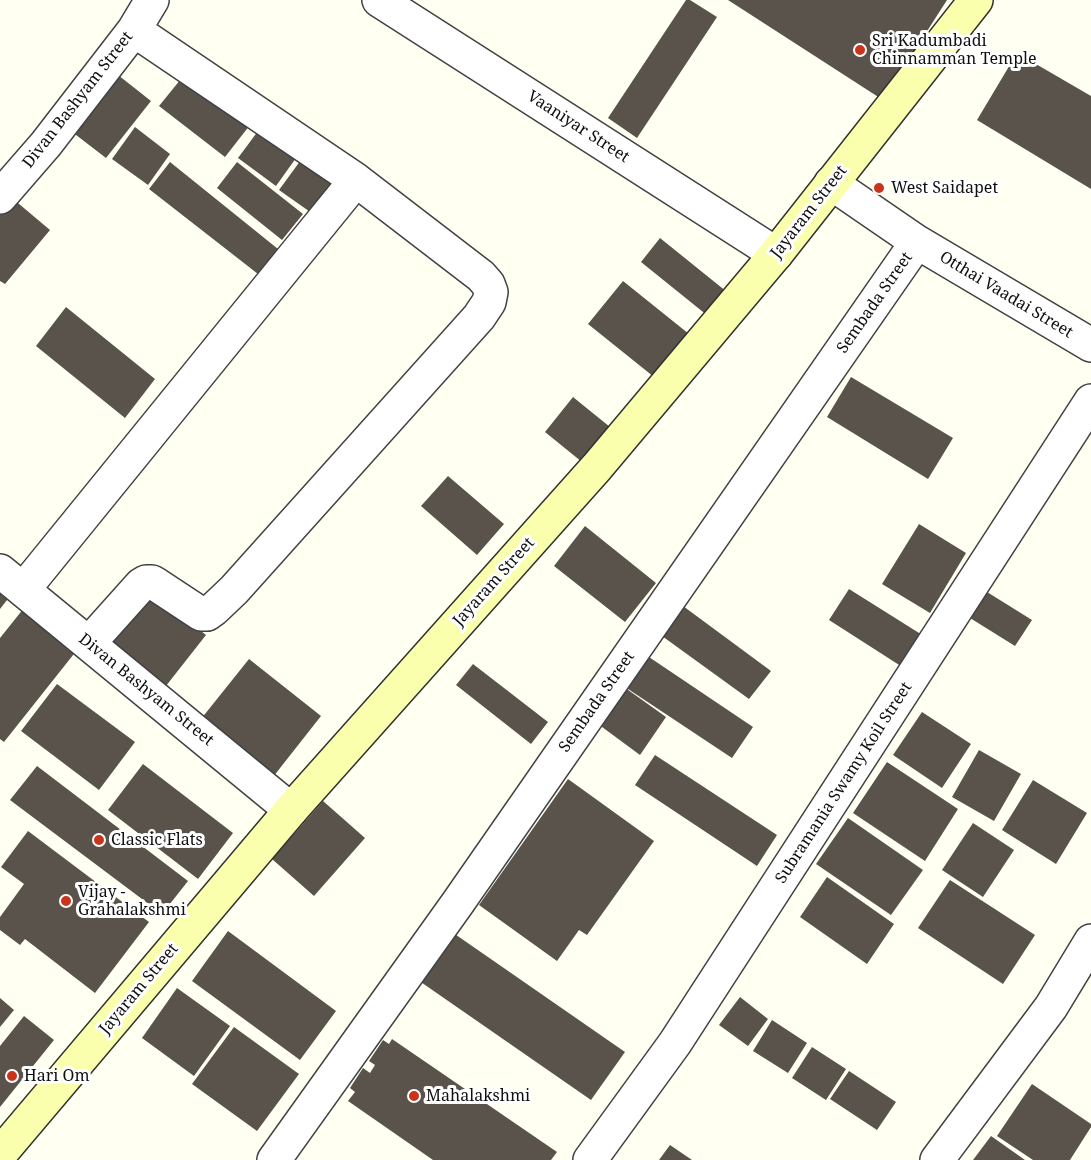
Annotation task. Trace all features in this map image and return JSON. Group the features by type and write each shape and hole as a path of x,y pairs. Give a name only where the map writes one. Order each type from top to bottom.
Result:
{"main road":[{"name":"Jayaram Street","path":"0,1154 291,810 597,467 776,254 976,0"}],"street":[{"name":"Divan Bashyam Street","path":"0,197 46,144 134,30 152,0"},
{"name":"Vaaniyar Street","path":"379,0 776,254"},
{"path":"89,643 146,582 152,582 201,614 207,614 214,609 234,590 479,316 489,302 491,292 481,276 356,180 134,30"},
{"path":"12,580 356,180"},
{"name":"Otthai Vaadai Street","path":"831,183 917,242 1091,345"},
{"name":"Sembada Street","path":"274,1160 457,904 917,242"},
{"name":"Subramania Swamy Koil Street","path":"590,1160 675,1043 1091,401"},
{"name":"Divan Bashyam Street","path":"12,580 291,810"},
{"path":"937,1160 1051,1007 1091,941"}],"building":[{"path":"686,0 690,0 717,17 637,138 608,118"},
{"name":"Sri Kadumbadi Chinnamman Temple","path":"728,0 947,0 883,100"},
{"path":"1017,53 1091,96 1091,189 977,120"},
{"path":"113,71 151,101 106,158 67,128"},
{"path":"185,74 250,125 225,157 159,106"},
{"path":"264,123 301,151 276,186 238,158"},
{"path":"135,127 170,154 148,185 112,159"},
{"path":"306,153 339,176 313,214 279,190"},
{"path":"170,162 278,249 258,274 149,189"},
{"path":"237,162 303,214 282,240 217,188"},
{"path":"12,198 50,230 5,284 0,281 0,213"},
{"path":"660,238 727,292 708,316 641,262"},
{"path":"623,281 689,334 654,377 588,324"},
{"path":"66,307 155,379 125,418 36,346"},
{"path":"851,377 953,438 928,479 827,417"},
{"path":"573,397 610,427 582,462 545,432"},
{"path":"448,476 504,524 477,555 421,506"},
{"path":"919,524 966,553 930,613 882,584"},
{"path":"585,526 656,583 625,622 554,566"},
{"path":"0,580 14,591 0,609"},
{"path":"979,587 1032,620 1015,646 962,613"},
{"path":"147,588 206,635 162,691 102,643"},
{"path":"849,589 927,638 907,670 829,620"},
{"path":"28,603 81,645 4,742 0,739 0,638"},
{"path":"683,606 771,671 749,699 662,636"},
{"path":"643,653 753,727 732,758 622,685"},
{"path":"249,659 321,716 273,777 201,719"},
{"path":"473,664 548,722 531,744 456,685"},
{"path":"57,684 135,742 99,790 21,731"},
{"path":"624,687 666,717 640,755 598,724"},
{"path":"922,712 971,744 942,788 893,755"},
{"path":"979,750 1021,774 994,821 952,797"},
{"path":"655,755 777,835 757,866 635,785"},
{"path":"887,762 958,809 925,861 853,813"},
{"path":"143,764 233,833 198,879 108,810"},
{"name":"Classic Flats","path":"37,766 188,881 162,914 10,800"},
{"path":"568,779 654,841 587,935 579,930 557,961 479,905"},
{"path":"1033,780 1087,813 1056,864 1002,830"},
{"path":"323,801 365,838 314,896 272,859"},
{"path":"848,818 923,870 891,915 816,864"},
{"path":"973,823 1014,850 983,897 942,870"},
{"name":"Vijay - Grahalakshmi","path":"28,831 149,922 95,993 25,939 20,945 0,930 0,917 24,884 1,867"},
{"path":"827,877 894,924 867,964 800,917"},
{"path":"950,880 1035,935 1003,984 918,928"},
{"path":"449,930 625,1052 591,1100 415,978"},
{"path":"228,931 336,1011 300,1060 192,981"},
{"path":"177,988 230,1026 194,1076 142,1038"},
{"path":"740,997 768,1019 748,1046 719,1025"},
{"path":"0,998 14,1010 0,1027"},
{"name":"Hari Om","path":"24,1016 54,1040 0,1107 0,1046"},
{"path":"772,1020 807,1043 788,1073 753,1051"},
{"path":"234,1027 299,1074 257,1131 192,1084"},
{"name":"Mahalakshmi","path":"392,1039 557,1152 551,1160 433,1160 348,1101 355,1092 350,1088 363,1068 370,1073 375,1065 369,1061 383,1040 389,1044"},
{"path":"812,1047 846,1069 826,1100 792,1078"},
{"path":"849,1071 896,1102 877,1130 830,1099"},
{"path":"1032,1084 1091,1124 1070,1160 1033,1160 997,1136"},
{"path":"991,1136 1025,1160 973,1160"},
{"path":"670,1145 692,1160 659,1160"}],"place":[{"name":"Sri Kadumbadi Chinnamman Temple","path":"860,50"},
{"name":"West Saidapet","path":"879,188"},
{"name":"Classic Flats","path":"99,840"},
{"name":"Vijay - Grahalakshmi","path":"66,901"},
{"name":"Hari Om","path":"12,1076"},
{"name":"Mahalakshmi","path":"414,1096"}]}
